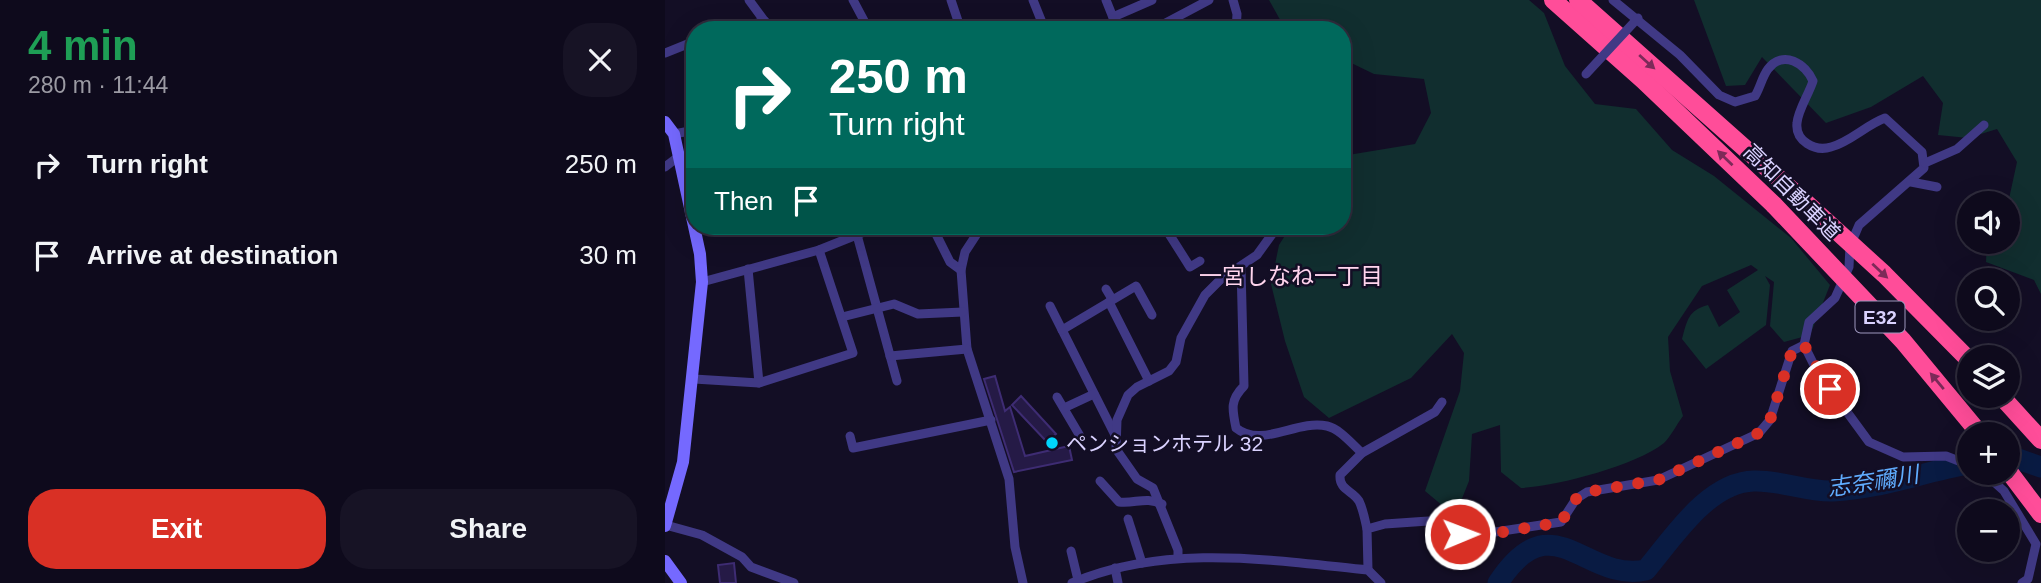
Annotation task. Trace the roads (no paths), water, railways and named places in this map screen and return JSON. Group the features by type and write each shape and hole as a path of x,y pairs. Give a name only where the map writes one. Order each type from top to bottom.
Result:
{"highway":[{"name":"高知自動車道","path":"1553,0 1643,80 1774,205 1903,341 1970,422"},
{"name":"高知自動車道","path":"1578,0 1884,274 1957,348"},
{"path":"2012,408 2041,440"},
{"path":"2019,485 2041,514"}],"street":[{"path":"749,0 761,21"},
{"path":"853,0 864,21"},
{"path":"951,0 958,21"},
{"path":"1033,0 1041,21"},
{"path":"1106,0 1115,21"},
{"path":"1113,17 1152,0"},
{"path":"1169,21 1209,0"},
{"path":"1233,0 1237,21"},
{"path":"1613,0 1638,18 1719,95 1735,102 1755,96 1768,69 1780,60 1795,60 1807,68 1813,81 1797,120 1798,132 1804,142 1815,148 1832,147 1869,124 1885,118 1922,152 1925,163"},
{"path":"1585,74 1638,18"},
{"path":"665,53 686,45"},
{"path":"665,122 674,134 686,192"},
{"path":"1957,460 1946,456 1903,457 1869,442 1817,371 1804,345 1809,322 1835,298 1849,267 1850,246 1859,225 1911,182 1925,163 1957,149 1984,125"},
{"path":"674,134 686,132"},
{"path":"665,167 678,157"},
{"path":"1911,182 1937,187"},
{"path":"696,235 702,282 694,379 683,462 665,526 702,536 742,557 751,567 794,583"},
{"path":"702,282 819,250 857,235 897,381"},
{"path":"936,235 950,262 961,270"},
{"path":"976,235 965,252 961,270 967,349 1009,479 1015,547 1023,583"},
{"path":"1170,235 1190,267 1200,261"},
{"path":"1178,558 1178,550 1162,503 1153,488 1137,479 1116,449 1117,420 1128,396 1149,381 1169,372 1176,362 1181,338 1205,295 1221,279 1257,255 1271,235"},
{"path":"694,379 759,383 853,353 819,250"},
{"path":"1241,267 1244,386 1235,395 1232,404 1236,428 1246,435 1260,436 1306,424 1329,426 1362,453"},
{"path":"748,269 759,383"},
{"path":"1062,330 1136,286 1152,315"},
{"path":"1106,289 1149,381"},
{"path":"842,317 894,304 918,314 963,312"},
{"path":"1050,306 1115,435"},
{"path":"1367,529 1385,524 1443,520 1460,534 1469,536 1561,522 1576,499 1587,492 1658,480 1759,433 1770,420 1792,351 1804,345"},
{"path":"890,356 967,349"},
{"path":"1064,408 1094,394"},
{"path":"1057,397 1080,436"},
{"path":"1368,570 1367,529 1359,500 1339,482 1344,468 1362,453 1435,412 1442,402"},
{"path":"850,436 853,448 991,420"},
{"path":"1100,481 1119,502 1129,503 1145,499 1162,503"},
{"path":"1997,485 2004,492 2036,544 2028,579 2022,583"},
{"path":"1128,519 1142,563"},
{"path":"1071,551 1075,582 1115,568 1178,558 1249,558 1368,570 1381,583"},
{"path":"665,561 681,583"},
{"path":"1115,568 1118,583"}],"waterway":[{"name":"志奈禰川","path":"2020,460 2041,467"},
{"name":"志奈禰川","path":"1498,583 1518,559 1536,547 1553,545 1604,566 1624,571 1646,570 1693,514 1707,501 1737,484 1764,481 1823,491 1850,490 1957,466"}],"place":[{"name":"ペンションホテル 32","path":"1052,443"}],"district":[{"name":"一宮しなね一丁目","path":"1291,276"}]}
